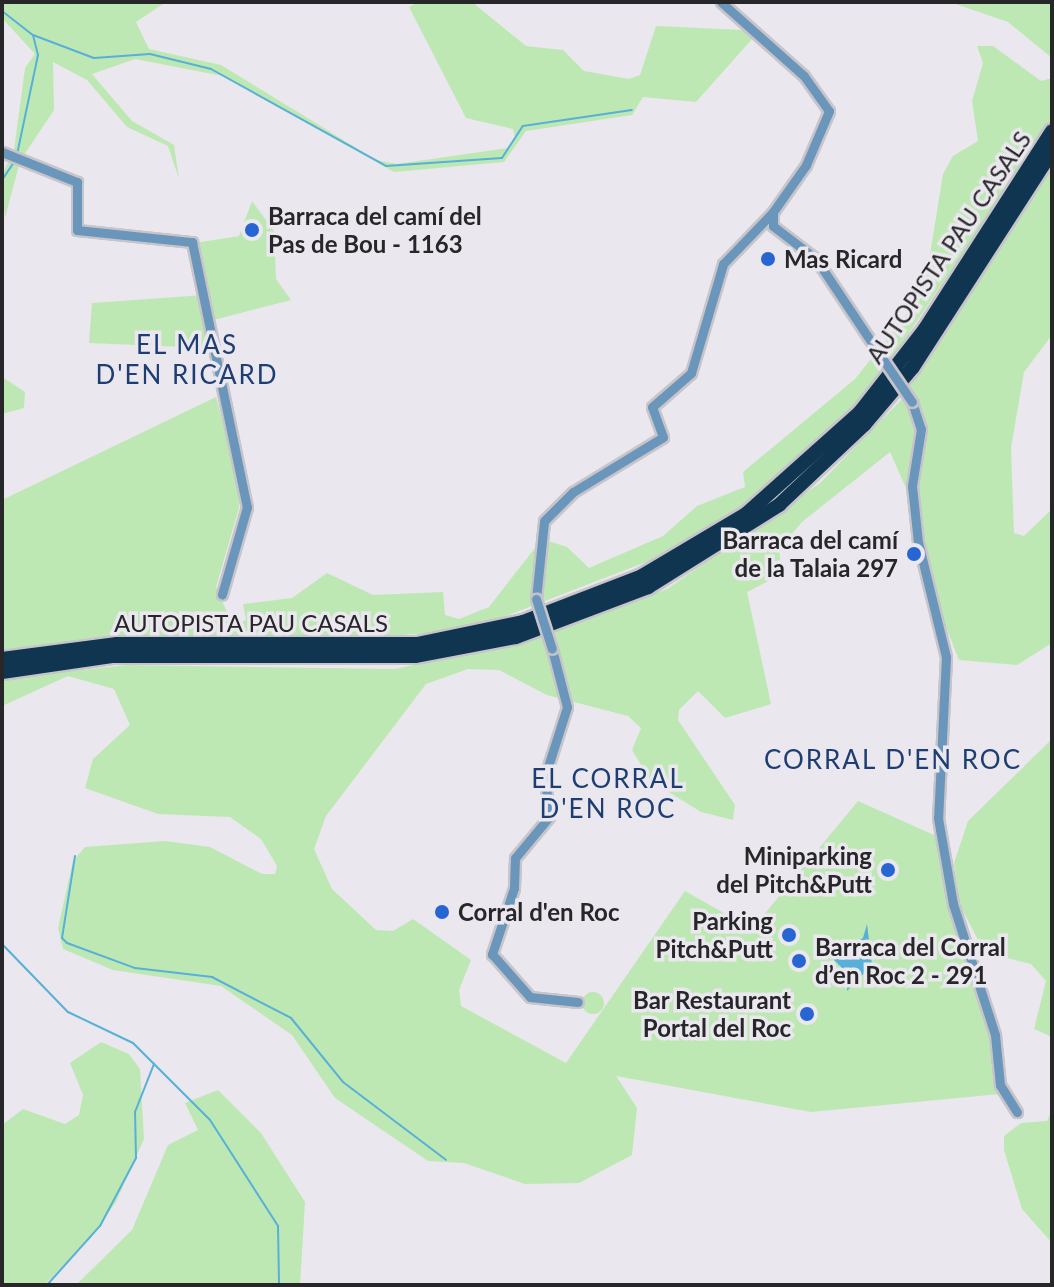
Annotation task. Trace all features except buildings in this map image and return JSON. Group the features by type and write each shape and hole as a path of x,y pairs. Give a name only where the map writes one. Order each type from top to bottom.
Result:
{"highway":[{"name":"AUTOPISTA PAU CASALS","path":"2,659 117,644 417,644 523,622 642,576 746,514 860,412 925,329 1052,131"},
{"name":"AUTOPISTA PAU CASALS","path":"2,672 112,656 415,656 516,637 648,587 779,505 864,425 936,334 1052,151"}],"street":[{"path":"578,1002 530,997 492,954 514,888 515,858 549,817 545,776 567,707 536,599 544,521 573,492 663,437 652,407 691,373 723,264 773,212 806,165 829,111 804,76 721,2"},
{"path":"2,152 77,182 77,230 192,242 247,507 222,594"},
{"path":"773,212 773,226 816,259 912,402 921,429 912,486 916,530 946,657 938,818 953,904 995,1035 1003,1095 1017,1112"}],"green space":[{"path":"2,2 166,2 136,22 149,49 221,65 376,160 397,164 508,148 515,137 513,129 466,118 409,7 418,2 472,2 526,46 563,50 584,71 629,79 640,75 656,26 743,30 753,38 696,102 643,97 632,115 526,131 504,162 394,172 223,76 135,59 92,74 132,121 174,145 179,179 168,146 127,127 87,80 53,62 54,110 20,161 5,218 2,175 14,150 25,68 35,54 2,18"},
{"path":"950,2 1052,2 1052,58 1008,22"},
{"path":"977,46 993,46 1041,81 1052,78 1052,120 870,391 749,503 677,550 470,630 321,641 125,636 2,652 2,500 216,397 239,481 239,508 216,587 233,626 246,620 243,604 292,598 327,573 373,595 443,592 445,615 459,619 489,607 542,539 567,547 589,568 663,536 697,506 745,487 743,472 855,379 924,292 943,174 953,156 978,141 972,101 983,63"},
{"path":"1052,163 1052,335 1024,372 1011,448 1014,533 1024,536 1052,509 1052,643 1017,665 959,660 938,607 922,524 890,452 802,522 779,549 782,574 747,592 771,704 725,718 698,691 679,710 678,720 735,805 733,820 701,812 651,781 632,750 641,728 628,716 547,695 499,670 468,669 426,684 326,816 314,849 332,889 376,930 393,931 413,919 471,960 459,990 461,1006 566,1063 685,891 752,929 858,801 943,839 951,910 996,1043 1000,1094 811,1112 616,1076 637,1108 632,1155 579,1183 525,1184 464,1163 428,1161 335,1098 292,1035 221,986 113,970 63,949 58,928 73,861 85,847 165,841 210,847 262,874 275,874 277,866 261,839 230,817 158,814 85,788 93,759 130,725 114,689 68,676 2,706 2,679 126,665 395,669 527,641 667,589 820,483 901,400"},
{"path":"252,201 274,231 276,279 291,300 206,322 209,348 89,343 92,303 204,295 195,243 239,236"},
{"path":"2,377 25,392 24,408 2,414"},
{"path":"1052,739 1052,1037 1034,1029 1046,981 1031,964 984,952 959,903 954,863 968,821"},
{"path":"589,992 597,992 604,1003 597,1014 589,1014 582,1007 582,999"},
{"path":"101,1042 129,1054 140,1069 144,1139 116,1202 90,1239 44,1285 2,1285 2,1125 23,1109 65,1124 79,1115 83,1095 70,1063"},
{"path":"218,1090 261,1133 305,1202 300,1285 76,1285 132,1230 168,1145 198,1130 185,1103"},
{"path":"1052,1110 1052,1243 1022,1209 1004,1150 1004,1136 1021,1123 1047,1121"}],"water":[{"path":"867,924 872,965 847,991 848,974 831,957 863,938"}],"waterway":[{"path":"2,11 33,35 38,55 17,155"},
{"path":"33,35 94,58 150,54 211,69 386,166 502,158 523,126 632,110"},
{"path":"2,180 15,161"},
{"path":"75,856 62,938 67,943 135,968 212,977 291,1018 343,1082 446,1160"},
{"path":"2,944 68,1012 133,1043 210,1120 278,1226 279,1285"},
{"path":"47,1285 100,1226 136,1158 135,1112 154,1064"}],"place":[{"name":"Barraca del camí del Pas de Bou - 1163","path":"252,230"},
{"name":"Mas Ricard","path":"768,259"},
{"name":"Barraca del camí de la Talaia 297","path":"914,554"},
{"name":"Miniparking del Pitch&Putt","path":"888,870"},
{"name":"Corral d'en Roc","path":"442,912"},
{"name":"Parking Pitch&Putt","path":"789,935"},
{"name":"Barraca del Corral d’en Roc 2 - 291","path":"799,961"},
{"name":"Bar Restaurant Portal del Roc","path":"807,1014"}],"district":[{"name":"EL MAS D'EN RICARD","path":"187,360"},
{"name":"CORRAL D'EN ROC","path":"893,760"},
{"name":"EL CORRAL D'EN ROC","path":"608,794"}]}
